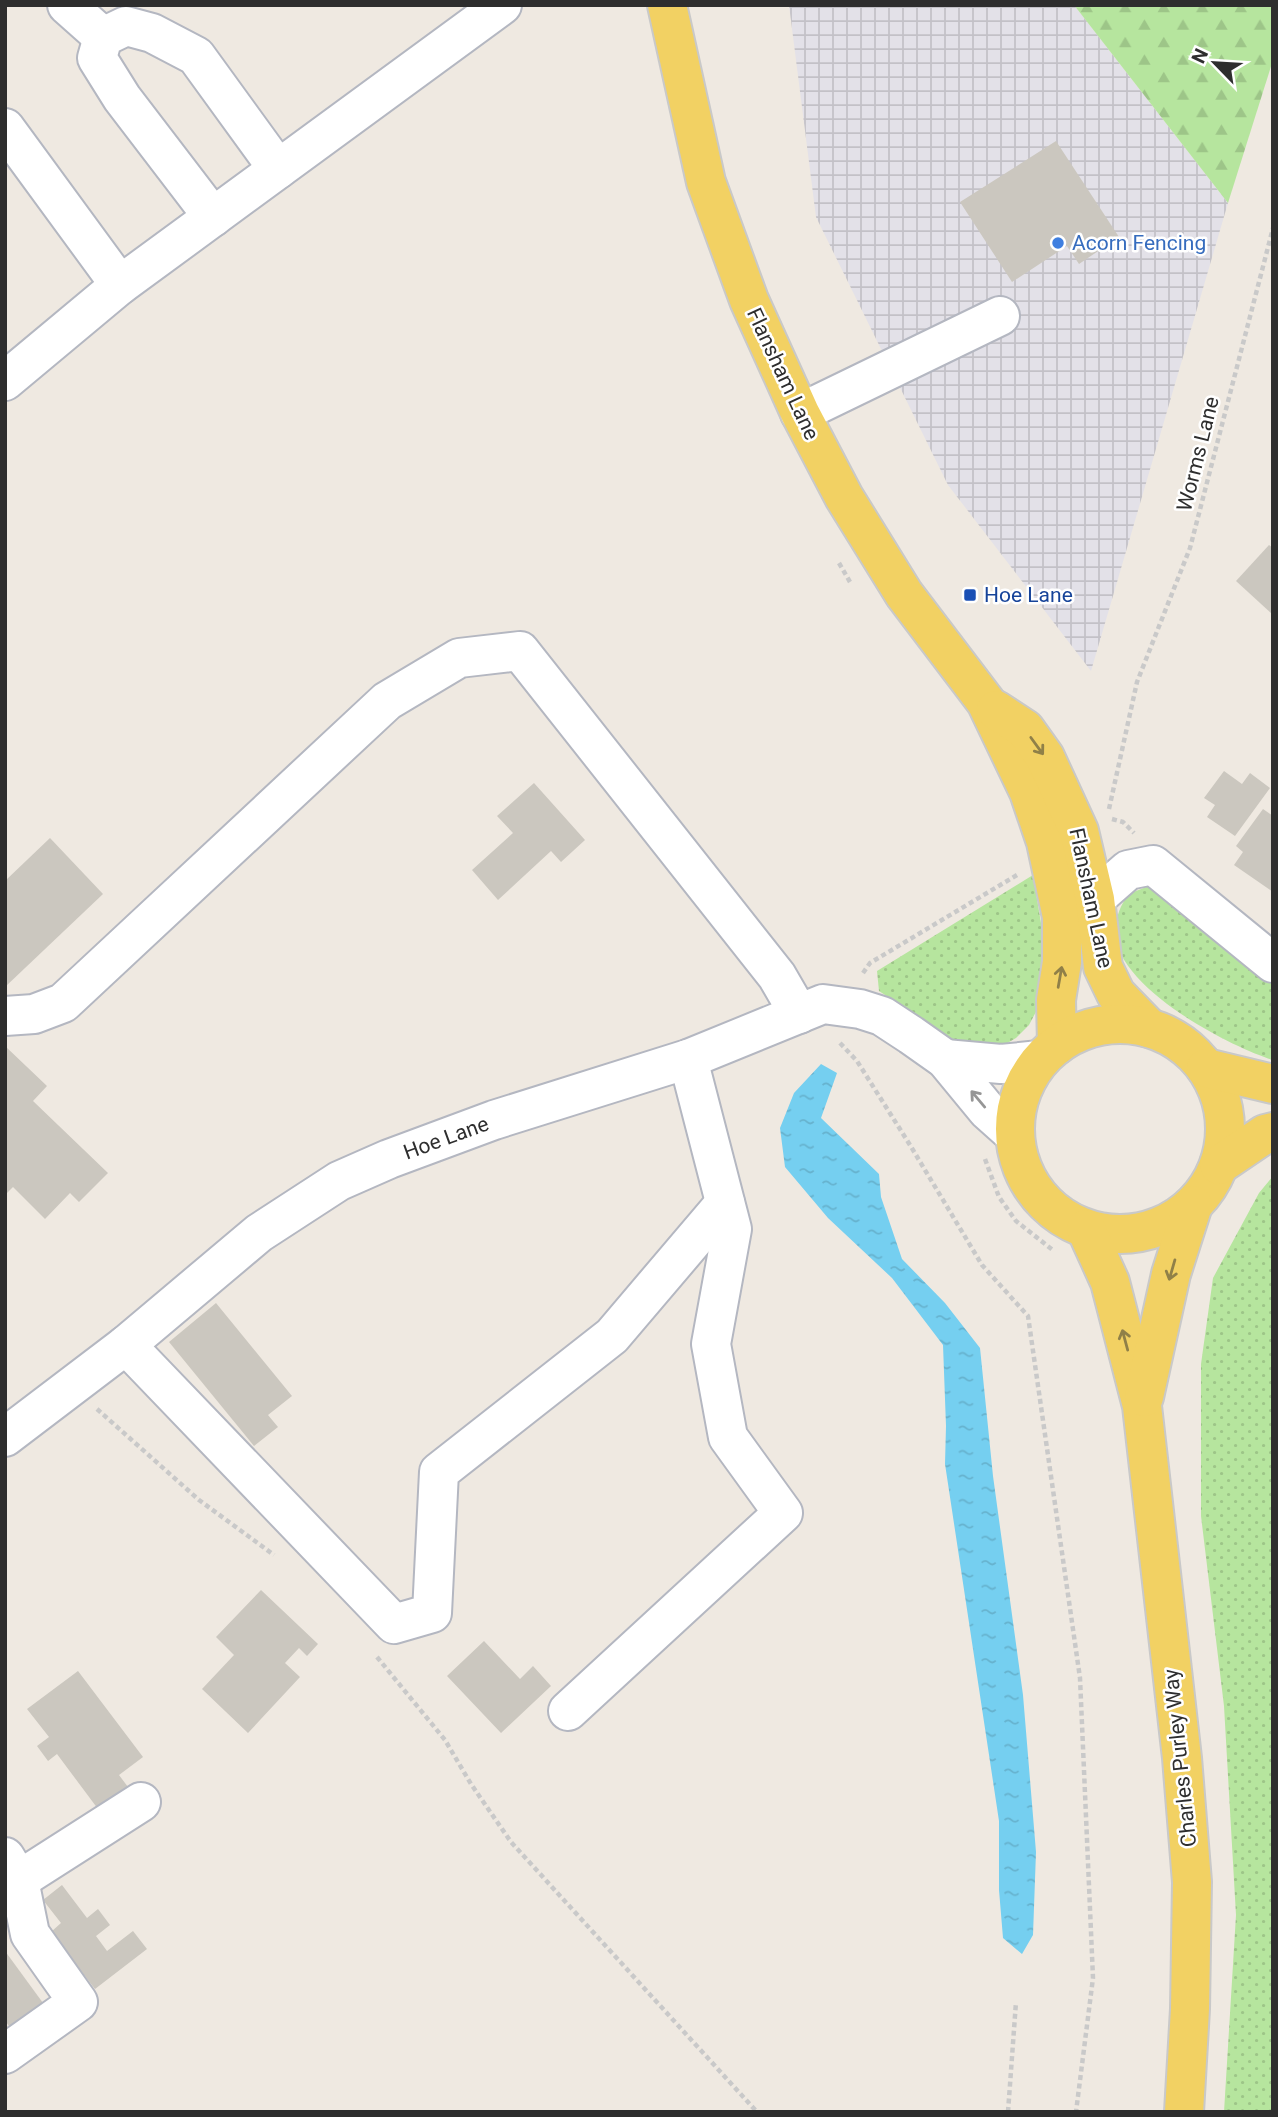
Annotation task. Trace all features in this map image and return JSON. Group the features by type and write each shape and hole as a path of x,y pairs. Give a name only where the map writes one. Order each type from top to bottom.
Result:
{"main road":[{"name":"Flansham Lane","path":"667,5 706,182 749,300 800,413 844,497 904,594 986,702 1030,792 1046,842 1062,917 1062,962 1049,1052"},
{"name":"Flansham Lane","path":"986,702 1025,729 1045,757 1079,831 1095,899 1103,967 1116,993 1149,1027"},
{"path":"1117,1024 1149,1027 1191,1051 1206,1068 1218,1090 1224,1115 1225,1141 1219,1166 1208,1187 1193,1205 1170,1222 1142,1232 1114,1234 1086,1229 1058,1215 1036,1193 1021,1166 1015,1135 1017,1108 1025,1083 1049,1052 1086,1030 1117,1024"},
{"path":"1206,1068 1273,1084"},
{"path":"1219,1166 1265,1134 1273,1132"},
{"name":"Charles Purley Way","path":"1142,1406 1171,1274 1193,1205"},
{"name":"Charles Purley Way","path":"1086,1229 1110,1282 1142,1406 1182,1758 1192,1882 1190,2009 1184,2112"}],"street":[{"path":"67,5 103,37"},
{"path":"5,381 120,285 502,5"},
{"path":"213,217 122,98 97,58 103,37 126,26 152,33 195,56 278,169"},
{"path":"5,128 120,285"},
{"path":"800,413 1000,316"},
{"path":"5,1016 34,1014 63,1003 387,701 459,658 520,651 777,976 799,1014"},
{"path":"1095,899 1128,870 1153,865 1273,963"},
{"name":"Hoe Lane","path":"5,1437 126,1345 259,1233 339,1181 389,1159 494,1120 688,1059 823,1004 860,1009 882,1016 945,1059 986,1110 1015,1135"},
{"name":"Hoe Lane","path":"945,1059 1001,1064 1049,1052"},
{"path":"568,1712 783,1513 728,1437 711,1344 732,1229 688,1059"},
{"path":"126,1345 394,1624 432,1613 439,1472 612,1336 724,1203"},
{"path":"5,2054 78,2002 30,1934 12,1869 141,1802"}],"path":[{"name":"Worms Lane","path":"1107,818 1137,682 1191,548 1273,228"},
{"path":"857,982 870,963 1021,873"},
{"path":"833,1035 863,1071 982,1265 1028,1316 1080,1678 1093,1978 1076,2112"},
{"path":"74,1385 103,1416 199,1500 277,1558"},
{"path":"371,1650 445,1740 511,1842 757,2112"},
{"path":"1008,2112 1016,2002"}],"shaded area":[{"path":"789,5 1074,5 1228,203 1091,671 948,485 816,217"}],"green space":[{"path":"1074,5 1273,5 1273,60 1228,203"},
{"path":"1033,875 1045,947 1039,1006 1029,1025 1016,1038 997,1049 970,1048 945,1035 879,991 877,971"},
{"path":"1153,885 1273,983 1273,1060 1198,1025 1145,986 1126,964 1116,941 1117,918 1125,899"},
{"path":"1273,1176 1273,2112 1224,2112 1236,1915 1224,1706 1201,1516 1201,1364 1213,1278 1259,1193"}],"water":[{"path":"821,1064 837,1073 821,1118 879,1174 881,1197 902,1259 945,1303 980,1348 993,1476 1023,1695 1036,1852 1033,1935 1022,1954 1003,1938 999,1890 999,1821 945,1464 943,1345 892,1278 828,1218 785,1167 780,1128 794,1093"}],"building":[{"path":"1056,141 1119,237 1079,264 1067,246 1012,282 960,202"},
{"path":"1269,545 1273,548 1273,615 1236,581"},
{"path":"1224,771 1242,784 1250,773 1270,788 1235,836 1207,817 1215,805 1204,798"},
{"path":"534,783 585,840 561,862 551,851 498,900 472,870 513,833 497,816"},
{"path":"1263,809 1273,816 1273,892 1234,865 1243,852 1236,846"},
{"path":"50,838 103,894 5,987 5,881"},
{"path":"5,1046 47,1086 33,1101 108,1173 79,1202 70,1193 45,1219 13,1187 5,1195"},
{"path":"216,1303 292,1396 268,1415 278,1427 254,1446 169,1342"},
{"path":"261,1590 318,1644 307,1656 299,1648 285,1663 300,1677 248,1733 202,1689 234,1655 216,1637"},
{"path":"484,1641 520,1679 533,1666 551,1686 501,1733 447,1676"},
{"path":"78,1671 143,1757 119,1775 131,1791 101,1813 57,1754 48,1761 37,1746 49,1737 27,1709"},
{"path":"62,1885 87,1918 98,1909 110,1925 96,1936 107,1951 133,1931 147,1949 95,1989 51,1932 61,1923 43,1900"},
{"path":"5,1951 43,2003 10,2027 5,2021"}],"place":[{"name":"Acorn Fencing","path":"1058,243"},
{"name":"Hoe Lane","path":"970,595"}]}
